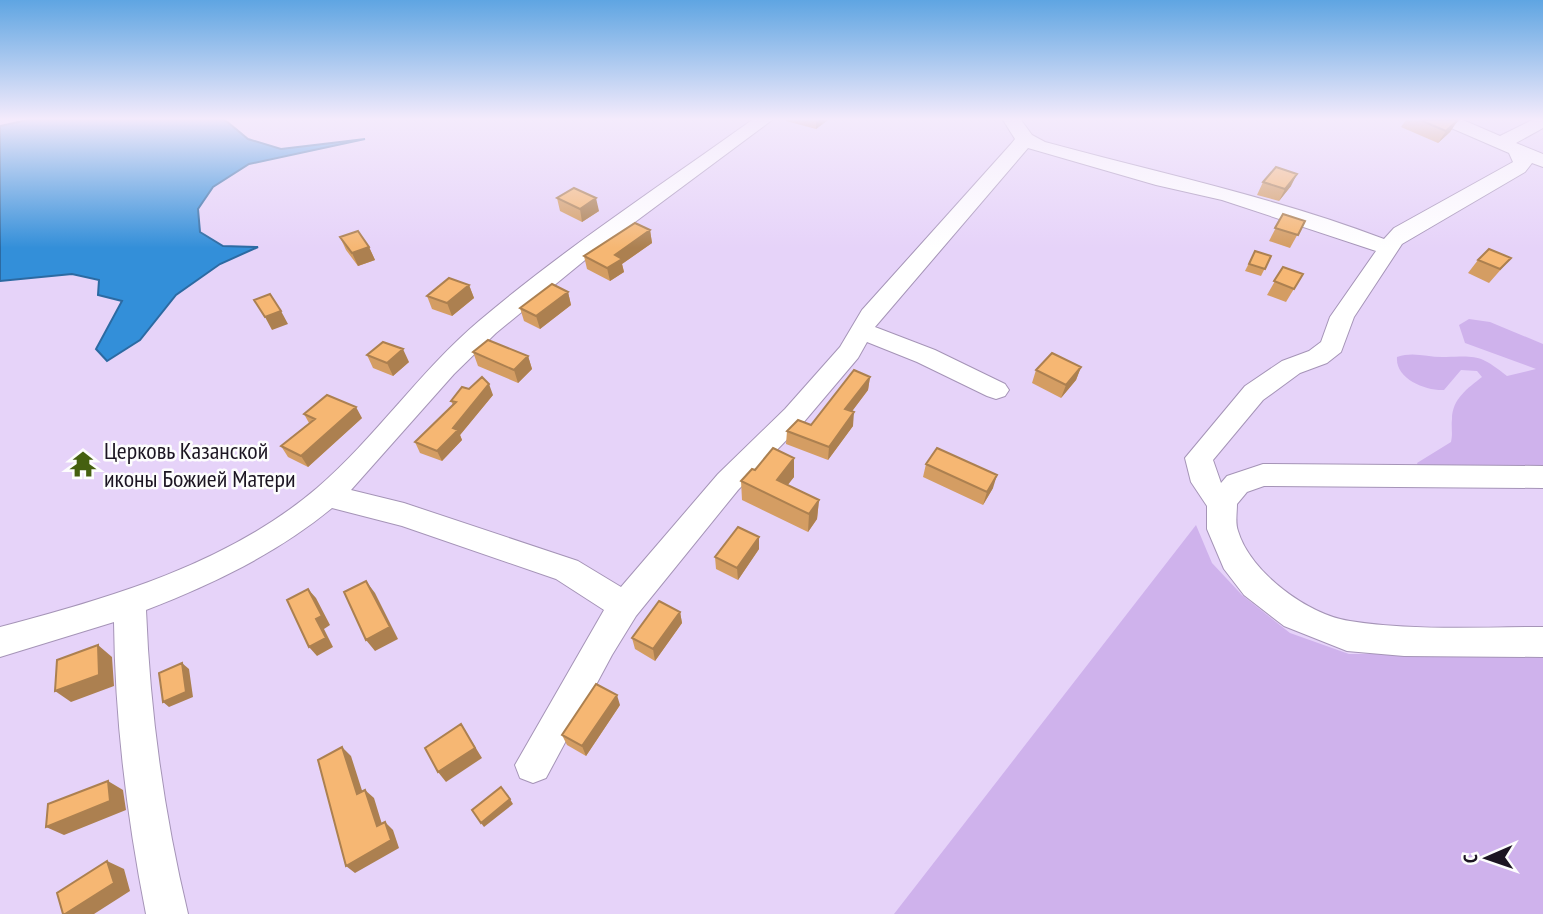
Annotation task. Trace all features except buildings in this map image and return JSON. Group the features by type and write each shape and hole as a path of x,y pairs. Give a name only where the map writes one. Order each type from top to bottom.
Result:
{"street":[{"path":"0,642 47,630 130,601 218,566 272,536 328,496 449,362 487,327 705,163"},
{"path":"533,765 600,644 625,606 728,482 794,416 849,352 870,315 992,163"},
{"path":"1097,163 1227,195 1388,248"},
{"path":"1222,500 1210,493 1202,478 1199,458 1254,393 1291,367 1318,357 1332,345 1342,317 1388,248 1402,233 1518,168 1522,163"},
{"path":"863,331 926,356 996,390"},
{"path":"1543,477 1263,475 1237,484 1222,500 1222,529 1236,560 1255,585 1296,616 1347,636 1404,641 1543,642"},
{"path":"328,496 404,515 567,570 625,606"},
{"path":"130,601 132,694 150,844 167,914"}],"shaded area":[{"path":"1469,319 1490,322 1543,344 1543,466 1419,468 1417,463 1451,442 1455,406 1471,385 1482,377 1477,371 1461,370 1444,390 1437,390 1421,386 1406,377 1401,372 1397,357 1410,355 1478,358 1507,376 1536,369 1465,343 1459,325"},
{"path":"1196,525 1212,563 1242,595 1290,633 1349,654 1543,654 1543,914 894,914"}],"water":[{"path":"0,163 255,163 213,187 198,209 200,232 223,246 258,247 220,264 176,295 140,340 107,361 96,349 122,301 98,295 99,280 72,274 0,281"}],"place":[{"name":"Церковь Казанской иконы Божией Матери","path":"83,464"}]}
